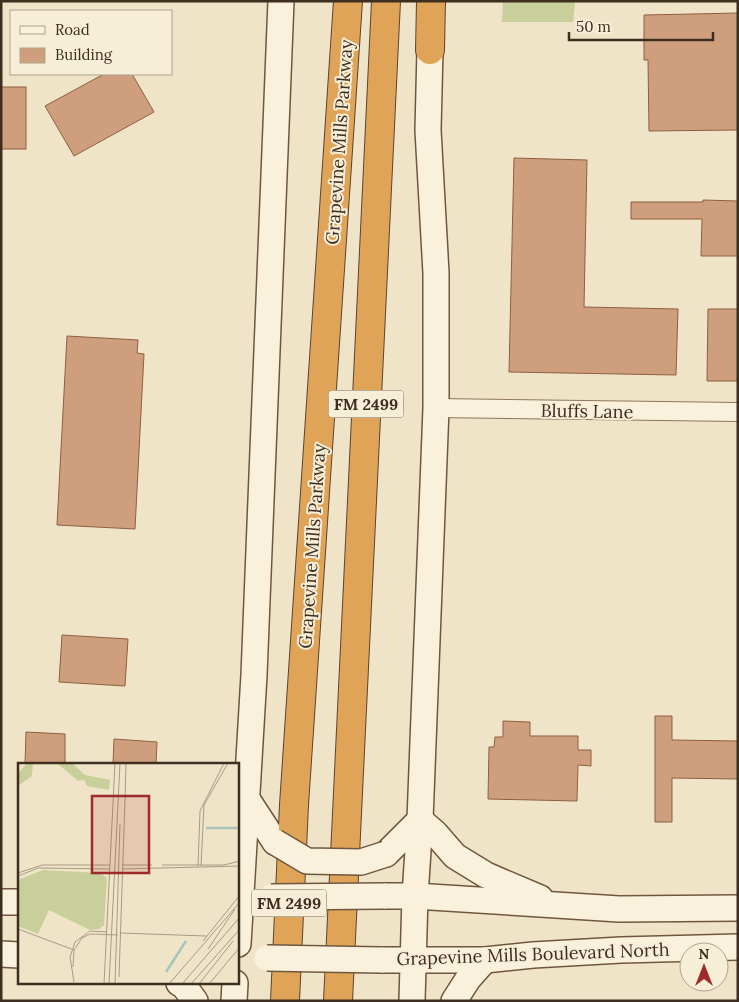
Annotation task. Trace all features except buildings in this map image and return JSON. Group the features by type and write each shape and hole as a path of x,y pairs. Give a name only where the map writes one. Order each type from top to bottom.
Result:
{"highway":[{"name":"Grapevine Mills Parkway","path":"285,1001 294,795 348,1"},
{"name":"FM 2499","path":"338,1001 386,1"},
{"path":"430,50 431,1"}],"main road":[{"path":"280,1 247,799 239,897 414,896 619,909 738,908"},
{"path":"412,1001 414,896 420,820 436,408 436,273 428,130 430,50"},
{"path":"247,799 275,842 308,861 361,862 386,854 420,820"},
{"path":"420,820 436,833 455,856 486,875 556,905"},
{"path":"1,902 18,902"},
{"name":"Grapevine Mills Boulevard North","path":"239,957 485,960 621,950 738,947"},
{"path":"1,954 18,955"},
{"path":"454,1001 468,979 485,960"},
{"path":"181,984 195,1001"},
{"path":"234,1001 235,984"}],"street":[{"name":"Bluffs Lane","path":"436,408 738,412"}],"green space":[{"path":"503,1 575,1 573,22 502,22"}]}
